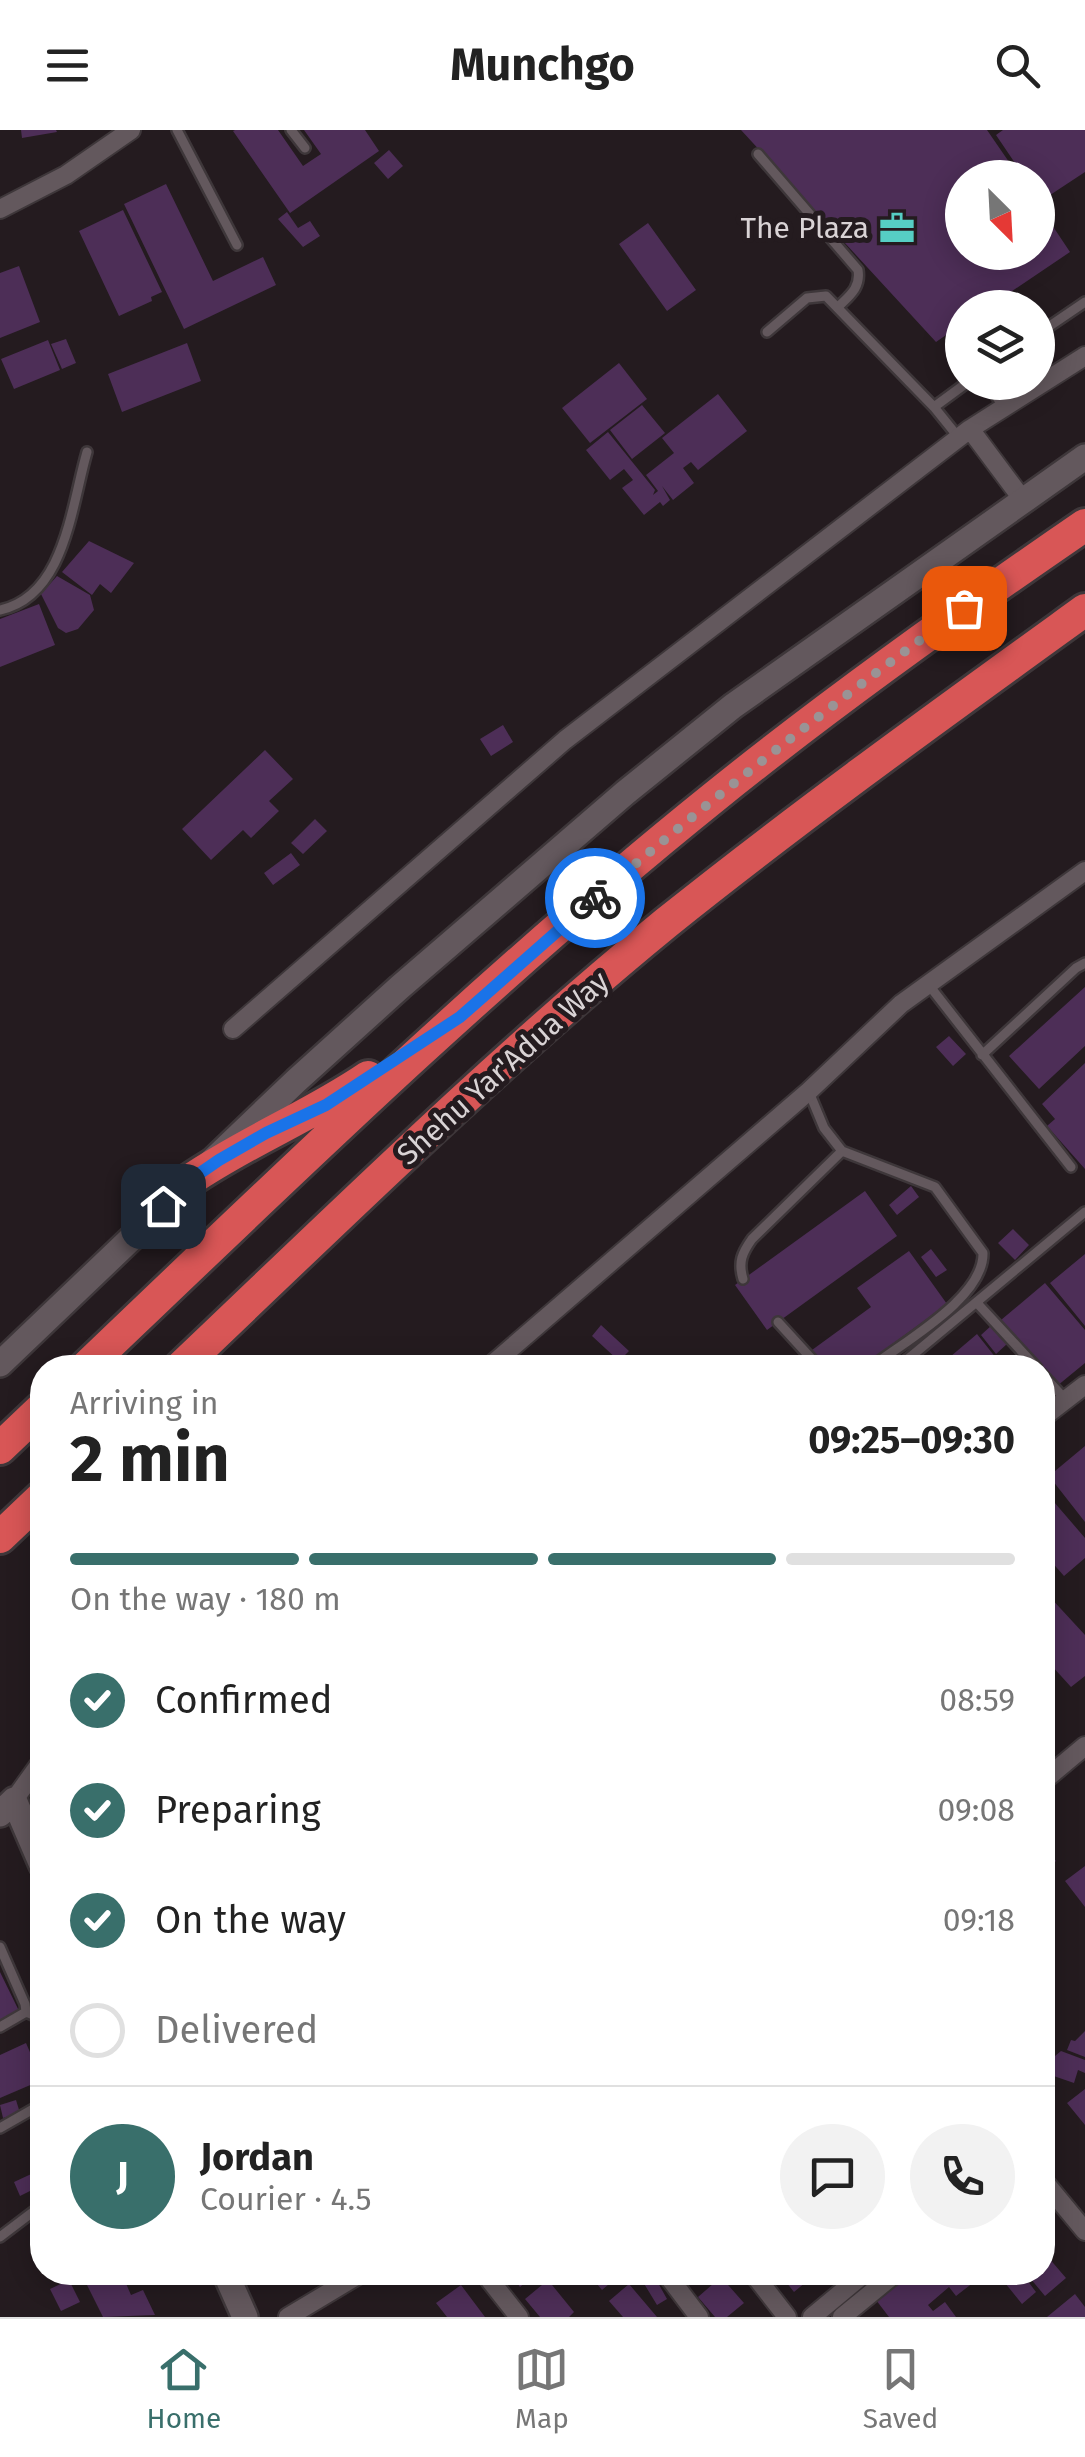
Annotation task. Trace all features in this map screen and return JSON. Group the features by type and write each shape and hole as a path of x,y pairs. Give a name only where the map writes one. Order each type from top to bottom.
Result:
{"highway":[{"path":"99,1355 343,1122 711,799 858,684 1085,525"},
{"name":"Shehu Yar'Adua Way","path":"194,1355 412,1149 666,924 949,708 1085,610"},
{"path":"190,1180 266,1133 326,1105 460,1017"},
{"path":"0,1448 30,1419"},
{"path":"0,1537 30,1508"}],"street":[{"path":"4,203 66,175 127,131"},
{"path":"233,1030 566,740 964,434 1085,356"},
{"path":"964,434 1023,500"},
{"path":"0,1364 190,1180 400,987 625,793 733,706 1085,456"},
{"path":"503,1355 808,1091 901,1004 1085,871"},
{"path":"1055,1408 1085,1385"},
{"path":"1055,1771 1085,1746"},
{"path":"30,1777 7,1807 30,1845"},
{"path":"1055,2195 1085,2231"},
{"path":"231,2285 245,2317"},
{"path":"288,2317 341,2285"},
{"path":"494,2285 519,2317"},
{"path":"675,2285 699,2317"},
{"path":"762,2285 788,2317"},
{"path":"812,2317 850,2285"},
{"path":"853,2314 883,2285"}],"lane":[{"path":"176,130 237,245"},
{"path":"291,130 305,148"},
{"path":"758,154 858,270 860,280 856,289 838,307"},
{"path":"767,332 807,298 826,296 964,434"},
{"path":"1055,322 1085,302"},
{"path":"934,407 945,399"},
{"path":"998,400 1004,408"},
{"path":"0,610 33,596 54,568 87,452"},
{"path":"982,1055 1085,963"},
{"path":"928,984 1071,1166"},
{"path":"808,1091 824,1128 842,1150 935,1187 983,1253 983,1264 968,1293 887,1355"},
{"path":"743,1279 742,1253 752,1239 842,1150"},
{"path":"913,1355 1081,1216 1085,1228"},
{"path":"977,1303 1024,1355"},
{"path":"778,1322 808,1355"},
{"path":"1055,1388 1066,1400"},
{"path":"0,1947 26,2012"},
{"path":"26,2012 30,2014"},
{"path":"0,2027 26,2012"},
{"path":"0,2128 30,2111"},
{"path":"0,2237 30,2214"}],"building":[{"path":"21,130 56,130 57,132 22,138"},
{"path":"235,130 278,130 303,166 321,154 304,130 365,130 379,151 290,213"},
{"name":"The Plaza","path":"741,130 987,130 1008,160 945,160 945,270 1043,270 1014,290 945,290 945,336 936,342"},
{"path":"1003,130 1085,130 1085,172 1055,192 1055,160 1013,160 996,135"},
{"path":"389,150 403,166 388,179 374,163"},
{"path":"166,184 213,281 263,257 276,285 184,329 124,204"},
{"path":"123,210 162,292 119,316 79,231"},
{"path":"287,212 298,228 310,221 320,236 303,247 278,219"},
{"path":"648,223 696,290 667,311 619,244"},
{"name":"The Plaza","path":"1055,230 1070,252 1055,262"},
{"path":"19,266 40,322 0,338 0,273"},
{"path":"66,339 76,363 62,369 51,344"},
{"path":"48,340 60,370 14,389 1,359"},
{"path":"187,343 201,381 122,412 108,374"},
{"path":"619,363 647,399 590,443 562,408"},
{"path":"718,394 747,431 698,470 691,462 683,468 694,483 673,500 662,486 670,500 663,506 660,502 644,515 622,488 633,480 624,469 610,480 586,450 608,432 655,490 653,495 658,491 646,475 674,453 662,438"},
{"path":"642,405 665,433 632,459 610,430"},
{"path":"89,541 134,563 111,593 100,584 92,595 62,572"},
{"path":"57,576 90,595 94,610 78,629 66,633 58,628 41,594"},
{"path":"39,604 55,645 0,667 0,619"},
{"path":"503,725 513,742 491,756 480,739"},
{"path":"265,750 293,779 269,801 279,811 251,838 243,830 211,860 182,829"},
{"path":"315,819 327,831 303,854 291,843"},
{"path":"291,853 300,865 273,885 264,873"},
{"path":"1085,987 1085,1046 1039,1089 1009,1056"},
{"path":"949,1036 966,1054 953,1066 936,1047"},
{"path":"1085,1063 1085,1169 1047,1126 1055,1119 1042,1104"},
{"path":"911,1186 919,1197 897,1215 889,1205"},
{"path":"865,1191 897,1236 767,1330 735,1285"},
{"path":"1013,1229 1029,1245 1015,1260 998,1243"},
{"path":"931,1249 947,1270 936,1277 921,1257"},
{"path":"909,1251 947,1304 878,1355 816,1355 812,1350 871,1307 857,1288"},
{"path":"1085,1254 1085,1326 1050,1283"},
{"path":"1045,1283 1085,1330 1085,1363 1057,1386 1055,1355 1031,1355 1001,1320"},
{"path":"601,1325 629,1351 613,1355 592,1336"},
{"path":"992,1325 1007,1344 996,1354 981,1335"},
{"path":"977,1334 994,1355 952,1355"},
{"path":"1085,1446 1085,1522 1055,1484 1055,1471"},
{"path":"1055,1503 1085,1538 1085,1558 1064,1576 1055,1566"},
{"path":"1055,1602 1085,1635 1085,1676 1071,1687 1055,1669"},
{"path":"1085,1866 1085,1907 1065,1881"},
{"path":"0,1972 21,2015 0,2025"},
{"path":"1085,2031 1085,2057 1067,2050 1071,2040 1075,2041"},
{"path":"26,2043 30,2052 30,2085 0,2098 0,2055"},
{"path":"1061,2051 1085,2060 1085,2073 1078,2070 1074,2083 1055,2076 1055,2056"},
{"path":"1085,2089 1085,2125 1067,2103"},
{"path":"16,2100 20,2113 3,2118 0,2105"},
{"path":"30,2175 30,2191 20,2196 14,2182"},
{"path":"1055,2265 1066,2278 1045,2296 1036,2285 1055,2285"},
{"path":"72,2285 80,2302 61,2311 50,2289"},
{"path":"87,2285 127,2285 131,2295 143,2290 155,2315 103,2317"},
{"path":"461,2285 485,2317 447,2317 436,2303"},
{"path":"542,2285 552,2285 574,2312 569,2317 540,2317 525,2299"},
{"path":"630,2285 657,2317 623,2317 609,2301"},
{"path":"645,2285 659,2285 667,2299 657,2305"},
{"path":"712,2285 728,2285 744,2303 727,2317 715,2317 698,2297"},
{"path":"896,2285 970,2285 956,2296 949,2287 928,2305 933,2311 945,2302 956,2317 889,2317 876,2300"},
{"path":"1007,2285 1031,2285 1036,2292 1022,2304"},
{"path":"1075,2294 1085,2307 1085,2317 1047,2317"}],"way so far":[{"path":"595,898 711,799 858,684 964,608"}],"place":[{"name":"The Plaza","path":"897,228"}],"route":[{"path":"163,1206 219,1160 326,1105 460,1017 595,898"}]}
